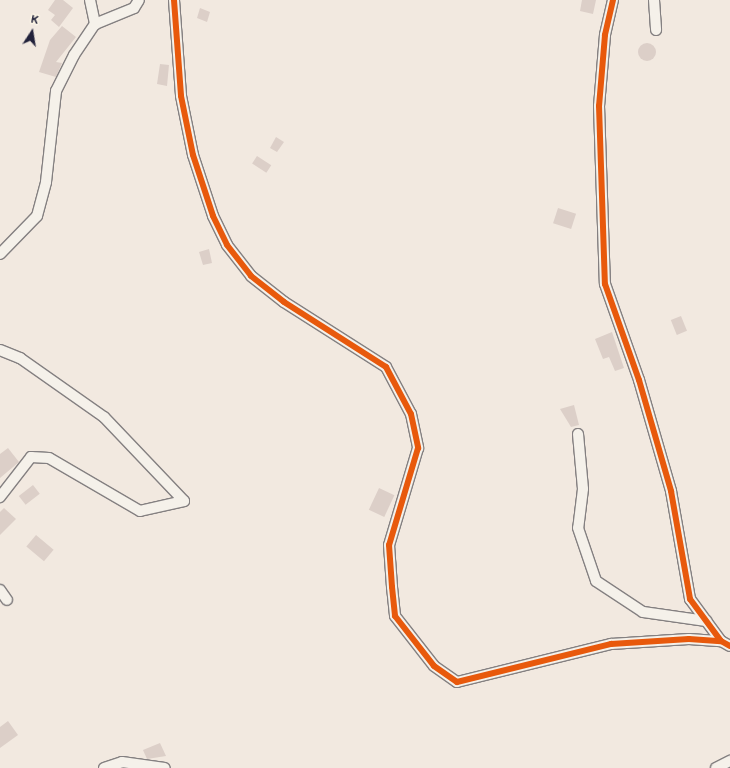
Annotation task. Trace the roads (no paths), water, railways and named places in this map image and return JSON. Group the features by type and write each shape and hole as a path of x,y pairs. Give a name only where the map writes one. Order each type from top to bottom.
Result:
{"street":[{"path":"90,0 95,24"},
{"path":"0,254 37,216 46,182 56,91 74,55 95,24 134,8 139,0"},
{"path":"174,0 181,96 193,155 227,244 252,276 284,302 386,367 411,414 418,448 389,545 395,616 430,660 457,682 611,644 664,639 726,644"},
{"path":"613,0 605,35 599,106 605,284 639,380 670,491 690,599 706,621 726,644"},
{"path":"654,0 656,30"},
{"path":"0,350 20,358 104,417 184,501 140,511 49,458 31,457 0,497"},
{"path":"578,434 583,489 578,528 596,581 643,612 706,621"},
{"path":"0,590 7,600"},
{"path":"716,768 730,761"},
{"path":"104,768 122,762 165,768"}]}
